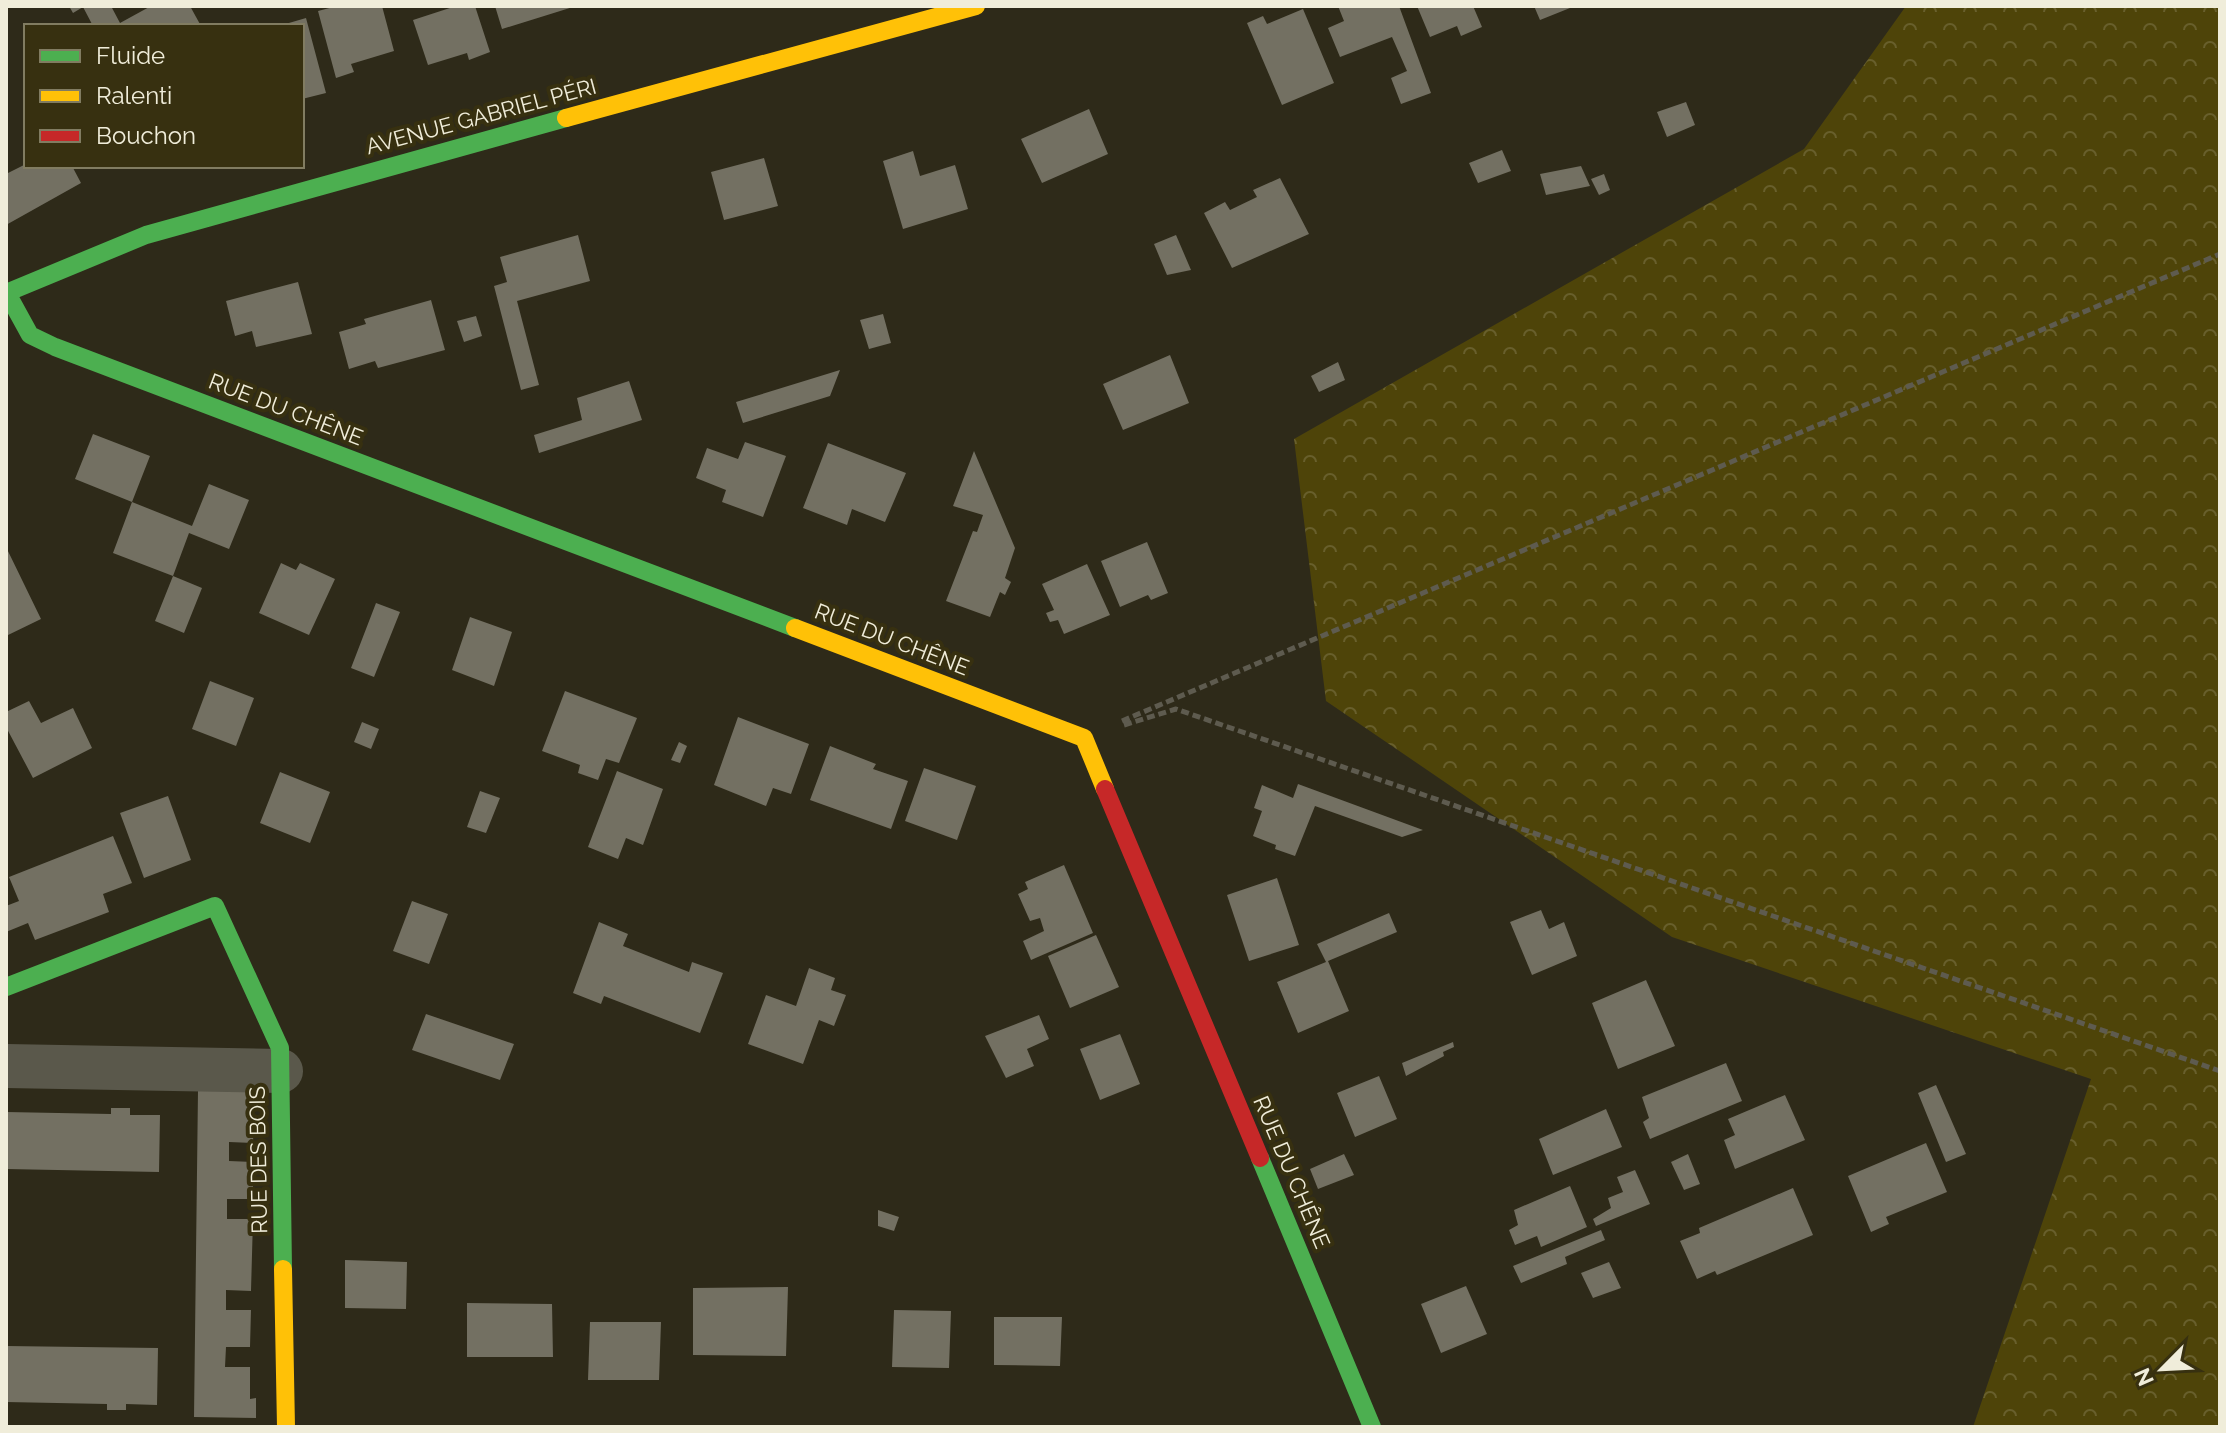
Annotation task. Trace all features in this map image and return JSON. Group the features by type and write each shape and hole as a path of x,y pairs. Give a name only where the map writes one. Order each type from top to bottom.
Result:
{"street":[{"name":"AVENUE GABRIEL PÉRI","path":"6,293 146,235 223,211 976,6"},
{"name":"RUE DU CHÊNE","path":"6,293 30,335 55,347 1084,738 1372,1427"},
{"name":"RUE DES BOIS","path":"6,987 215,906 280,1048 286,1427"},
{"path":"6,1066 281,1071"}],"path":[{"path":"1084,738 2220,254"},
{"path":"1084,738 1176,709 2220,1071"}],"green space":[{"path":"1906,6 2220,6 2220,1427 1973,1427 2091,1079 1672,937 1326,701 1294,439 1804,149"}],"building":[{"path":"69,6 111,6 120,23 151,6 190,6 200,24 92,24 83,7 73,13"},
{"path":"337,6 382,6 394,51 351,64 354,72 336,78 318,11"},
{"path":"456,6 475,6 490,52 469,60 467,53 428,65 413,20"},
{"path":"495,6 573,6 573,7 502,29"},
{"path":"1338,6 1399,6 1431,93 1401,104 1391,78 1407,71 1392,37 1340,57 1328,28 1344,21"},
{"path":"1417,6 1473,6 1482,27 1461,36 1457,26 1430,37"},
{"path":"1534,6 1575,6 1540,20"},
{"path":"1303,9 1334,83 1282,105 1247,23 1263,16 1267,24"},
{"path":"306,18 326,93 304,98 304,24 285,24"},
{"path":"1686,102 1695,125 1667,137 1657,112"},
{"path":"1089,109 1108,154 1042,183 1021,139"},
{"path":"1502,150 1511,171 1478,183 1469,163"},
{"path":"913,151 920,176 955,165 968,209 903,229 883,161"},
{"path":"764,158 778,206 724,220 711,172"},
{"path":"24,165 24,168 73,168 81,183 6,225 6,174"},
{"path":"1581,166 1590,186 1546,195 1540,174"},
{"path":"1604,174 1610,190 1599,195 1591,179"},
{"path":"1280,178 1309,234 1232,268 1204,213 1225,202 1230,210 1257,197 1253,190"},
{"path":"578,235 590,281 517,301 539,385 521,390 494,286 507,282 500,257"},
{"path":"1176,235 1191,270 1167,275 1154,244"},
{"path":"298,282 312,334 256,347 252,331 235,336 226,301"},
{"path":"431,300 445,350 378,368 375,361 349,369 339,332 366,324 364,319"},
{"path":"883,314 891,343 869,349 860,320"},
{"path":"476,316 482,336 464,342 457,321"},
{"path":"1170,355 1189,403 1123,430 1103,384"},
{"path":"1338,362 1345,380 1319,392 1311,376"},
{"path":"840,370 830,396 743,423 736,402"},
{"path":"629,381 642,420 539,453 534,435 582,420 577,398"},
{"path":"93,434 150,456 132,502 75,479"},
{"path":"745,442 786,456 763,517 722,502 726,490 696,478 707,448 738,459"},
{"path":"828,443 906,473 885,522 852,509 847,525 803,508"},
{"path":"974,451 1015,548 1005,578 1011,582 1005,595 1000,592 990,617 946,601 973,531 977,532 983,515 953,506"},
{"path":"209,484 249,500 229,549 189,533 173,576 113,553 132,502 192,526"},
{"path":"1147,542 1168,593 1151,600 1148,595 1120,607 1101,561"},
{"path":"6,547 41,619 6,636"},
{"path":"281,563 296,570 300,563 335,579 309,635 259,613"},
{"path":"1087,564 1110,615 1064,634 1058,620 1050,622 1046,613 1054,610 1042,584"},
{"path":"173,576 202,588 184,633 155,621"},
{"path":"376,603 400,612 374,677 351,668"},
{"path":"470,617 512,632 494,686 452,670"},
{"path":"210,681 254,698 236,746 192,729"},
{"path":"565,691 637,718 619,763 606,759 598,780 578,773 580,765 542,751"},
{"path":"29,701 41,723 73,708 92,748 33,778 6,727 6,712"},
{"path":"738,717 809,744 791,794 773,788 766,806 714,785"},
{"path":"362,722 379,729 371,749 354,742"},
{"path":"679,742 687,746 680,763 671,760"},
{"path":"830,746 876,764 873,769 908,781 891,829 810,800"},
{"path":"924,768 976,786 957,840 905,821"},
{"path":"617,771 663,789 643,845 626,838 618,859 588,847"},
{"path":"280,772 330,792 310,843 260,823"},
{"path":"1298,784 1423,830 1402,837 1315,806 1295,856 1275,849 1276,845 1253,836 1262,811 1254,808 1262,785 1293,798"},
{"path":"480,791 500,798 486,833 467,827"},
{"path":"168,796 191,860 144,878 120,813"},
{"path":"113,836 132,883 103,894 109,912 35,940 28,923 6,932 6,906 19,901 9,877"},
{"path":"1064,865 1093,933 1031,960 1023,941 1044,931 1040,918 1030,921 1018,894 1028,889 1025,882"},
{"path":"1277,878 1299,945 1249,961 1227,895"},
{"path":"412,901 448,914 429,964 393,951"},
{"path":"1541,910 1549,929 1564,922 1577,956 1532,975 1510,922"},
{"path":"1389,913 1397,932 1328,961 1349,1011 1298,1033 1277,982 1326,962 1317,944"},
{"path":"599,922 628,934 623,946 689,972 692,962 723,973 700,1033 604,996 601,1004 573,993"},
{"path":"1096,935 1119,987 1070,1008 1048,956"},
{"path":"809,968 835,978 831,990 846,995 834,1026 819,1020 803,1064 748,1044 766,995 796,1006"},
{"path":"1646,980 1675,1046 1618,1069 1592,1003"},
{"path":"426,1014 514,1044 500,1080 412,1050"},
{"path":"1039,1015 1049,1039 1027,1049 1034,1066 1006,1078 985,1036"},
{"path":"1120,1034 1140,1084 1100,1100 1080,1049"},
{"path":"1453,1042 1454,1047 1443,1052 1444,1056 1406,1076 1402,1063"},
{"path":"1726,1063 1742,1101 1650,1139 1643,1122 1649,1118 1642,1097"},
{"path":"1379,1076 1397,1119 1355,1137 1337,1093"},
{"path":"1936,1085 1966,1154 1946,1162 1918,1093"},
{"path":"198,1090 261,1091 260,1111 254,1111 253,1143 229,1142 229,1161 253,1162 253,1199 227,1199 227,1219 253,1219 251,1291 226,1290 226,1310 251,1310 250,1347 226,1347 225,1367 250,1367 250,1399 256,1398 256,1418 194,1417"},
{"path":"1785,1095 1805,1140 1735,1169 1724,1140 1735,1135 1728,1119"},
{"path":"111,1108 130,1108 130,1115 160,1115 159,1172 6,1169 6,1112 111,1114"},
{"path":"1606,1109 1622,1147 1553,1175 1539,1139"},
{"path":"1926,1143 1947,1192 1886,1217 1889,1224 1871,1232 1848,1176"},
{"path":"1344,1154 1354,1175 1318,1189 1310,1169"},
{"path":"1688,1154 1700,1184 1684,1190 1671,1162"},
{"path":"1635,1170 1650,1204 1596,1226 1593,1219 1611,1208 1608,1198 1623,1192 1617,1177"},
{"path":"1570,1186 1587,1227 1541,1247 1537,1236 1515,1245 1509,1230 1518,1225 1514,1210"},
{"path":"1793,1188 1813,1235 1717,1275 1715,1271 1697,1279 1680,1241 1700,1233 1699,1228"},
{"path":"878,1210 899,1217 894,1231 878,1226"},
{"path":"1601,1230 1605,1240 1565,1257 1567,1264 1521,1283 1513,1266"},
{"path":"345,1260 407,1262 406,1309 345,1308"},
{"path":"1609,1262 1621,1288 1593,1298 1581,1273"},
{"path":"1466,1286 1487,1334 1441,1353 1421,1304"},
{"path":"788,1287 786,1356 693,1355 693,1288"},
{"path":"467,1303 552,1304 553,1357 467,1357"},
{"path":"894,1310 951,1311 949,1368 892,1367"},
{"path":"994,1317 1062,1317 1060,1366 994,1365"},
{"path":"590,1322 661,1322 659,1380 588,1380"},
{"path":"6,1346 158,1348 157,1405 126,1404 126,1410 107,1410 107,1404 6,1402"}],"traffic: fast":[{"path":"6,293 146,235 566,118"},
{"path":"7,293 30,335 55,347 795,628"},
{"path":"6,987 215,906 280,1048 283,1269"},
{"path":"1260,1158 1372,1427"}],"traffic: slow":[{"path":"566,118 976,6"},
{"path":"795,628 1084,738 1105,789"},
{"path":"283,1269 286,1427"}],"traffic: jam":[{"path":"1105,789 1260,1158"}]}
